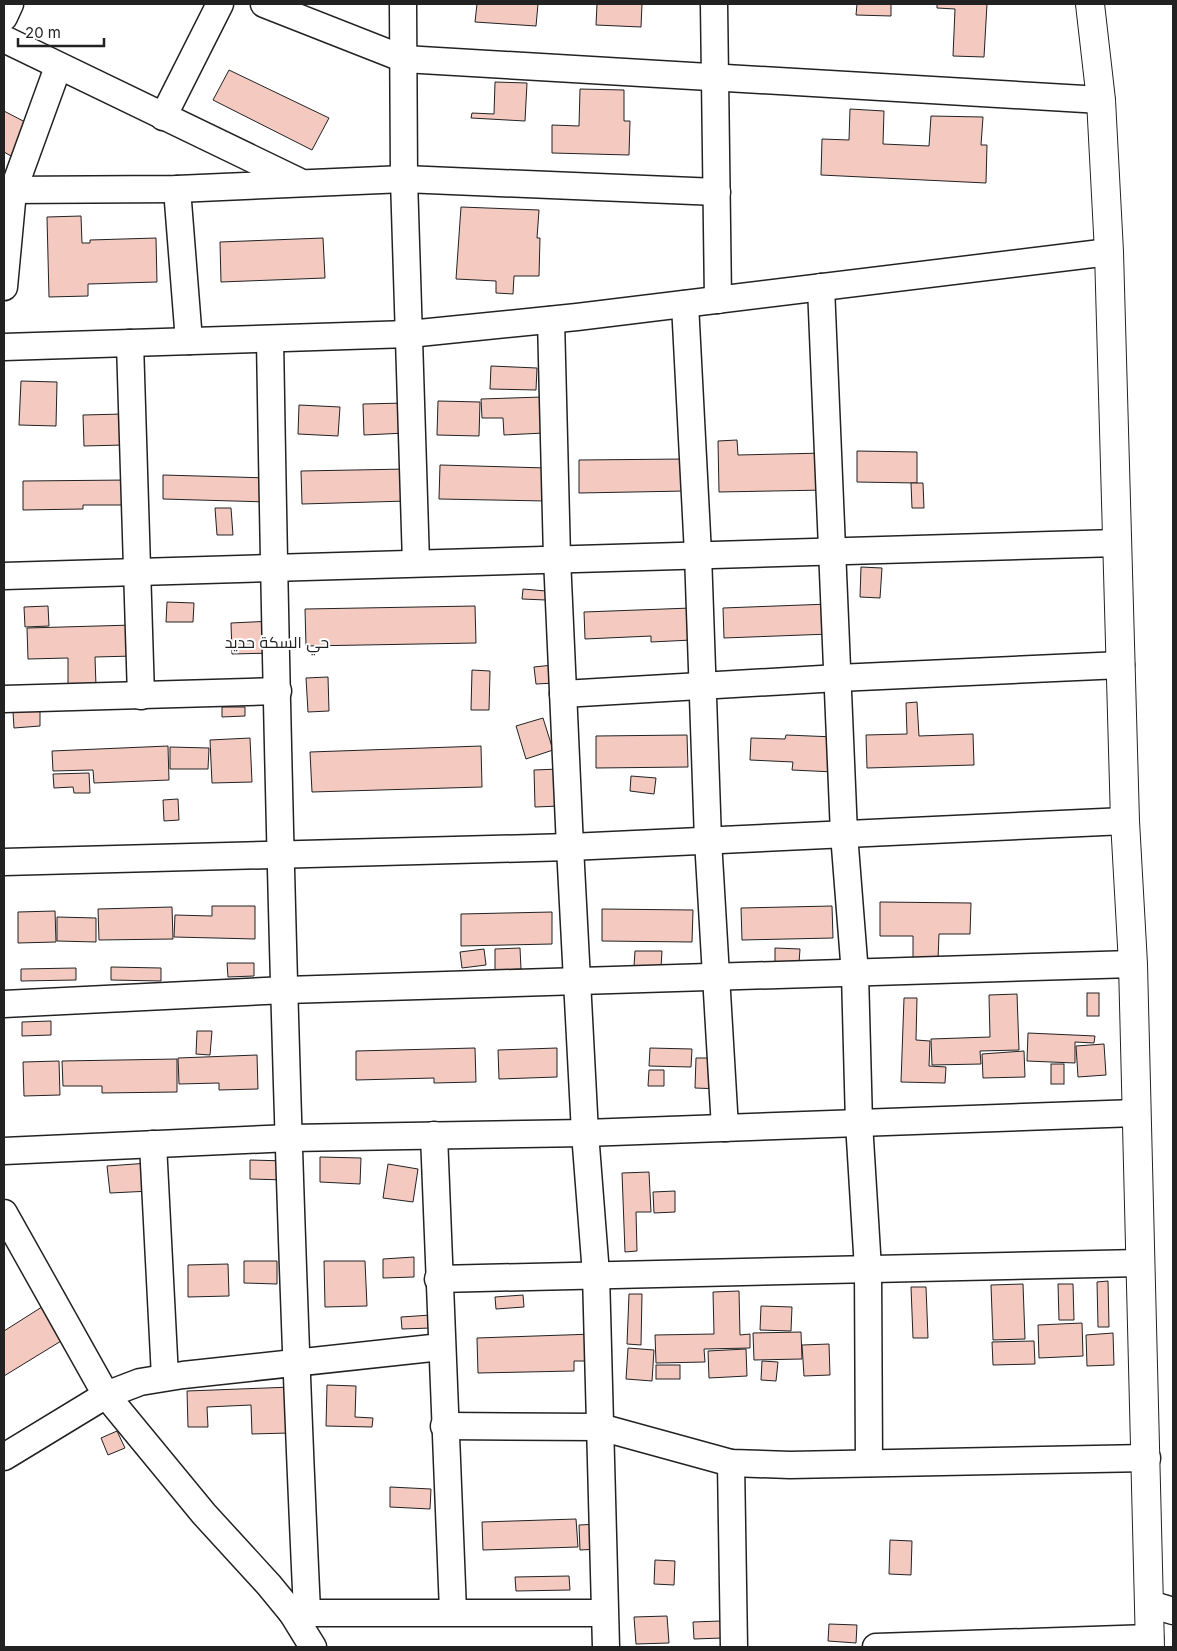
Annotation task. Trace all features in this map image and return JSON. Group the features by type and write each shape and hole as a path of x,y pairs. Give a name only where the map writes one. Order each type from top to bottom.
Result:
{"street":[{"path":"4,17 10,4"},
{"path":"163,117 220,4"},
{"path":"264,4 404,58 1101,100"},
{"path":"403,4 404,179 416,563"},
{"path":"714,4 718,300"},
{"path":"876,1647 1150,1643 1162,1608 1147,1458 1133,964 1126,821 1109,252 1101,100 1090,4"},
{"path":"4,39 58,67 301,183"},
{"path":"4,287 8,190 58,67"},
{"path":"8,190 177,189 404,179 717,192"},
{"path":"177,189 189,341"},
{"path":"4,347 409,334 552,320 1109,252"},
{"path":"821,287 844,834 854,974 859,1123 868,1269 869,1463"},
{"path":"685,304 698,554 708,840 725,1128"},
{"path":"552,320 557,558 570,847 596,1274 606,1647"},
{"path":"270,339 274,569 290,1138 299,1612 313,1647"},
{"path":"130,343 141,696"},
{"path":"4,576 274,569 557,558 1117,543"},
{"path":"563,694 838,678 1121,666"},
{"path":"4,700 278,691"},
{"path":"4,862 570,847 1126,821"},
{"path":"4,1004 286,990 716,979 1133,964"},
{"path":"4,1151 290,1138 586,1133 1136,1113"},
{"path":"434,1135 438,1279 453,1611"},
{"path":"153,1144 165,1377"},
{"path":"4,1213 13,1251 106,1395 204,1514 299,1612 453,1611 604,1613"},
{"path":"438,1279 1140,1263"},
{"path":"4,1457 106,1395 140,1382 165,1377 441,1347"},
{"path":"444,1426 600,1427 731,1463 790,1465 1147,1458"},
{"path":"731,1463 734,1647"}],"building":[{"path":"477,4 538,4 536,26 475,22"},
{"path":"597,4 642,4 641,27 596,25"},
{"path":"857,4 891,4 891,16 856,15"},
{"path":"937,4 987,4 984,57 953,56 955,9 937,8"},
{"path":"229,70 329,118 312,150 213,100"},
{"path":"495,82 527,83 525,121 471,118 472,113 494,114"},
{"path":"580,89 624,90 624,121 630,121 629,155 552,153 552,125 579,126"},
{"path":"850,109 884,111 883,144 929,146 931,116 983,117 981,145 987,145 986,183 821,175 822,139 849,140"},
{"path":"4,111 27,123 11,156 4,152"},
{"path":"461,207 539,210 537,238 540,238 539,276 514,276 513,294 496,293 496,281 456,279"},
{"path":"81,216 82,243 90,243 90,240 156,238 157,282 88,284 88,296 49,297 47,217"},
{"path":"323,238 325,278 221,282 220,242"},
{"path":"491,366 537,368 536,390 490,389"},
{"path":"21,381 57,382 56,426 19,425"},
{"path":"542,397 544,433 504,435 503,418 482,418 481,399"},
{"path":"438,401 480,402 479,436 437,435"},
{"path":"405,403 406,433 364,435 363,404"},
{"path":"299,405 340,407 338,436 298,434"},
{"path":"123,414 124,445 84,446 83,415"},
{"path":"737,440 738,455 825,453 826,490 719,492 718,441"},
{"path":"857,451 917,452 917,483 857,482"},
{"path":"685,459 686,491 579,493 579,460"},
{"path":"440,465 547,468 546,501 439,499"},
{"path":"407,469 408,501 302,504 301,471"},
{"path":"163,475 269,478 268,502 163,499"},
{"path":"129,480 129,505 83,505 83,509 23,510 23,481"},
{"path":"911,483 923,483 924,508 912,508"},
{"path":"215,508 231,508 233,535 217,535"},
{"path":"861,567 882,568 880,598 860,597"},
{"path":"523,589 546,591 546,600 522,599"},
{"path":"167,602 194,603 193,622 166,622"},
{"path":"829,604 830,634 724,638 723,608"},
{"path":"48,606 49,626 25,627 24,607"},
{"path":"475,606 476,643 306,646 305,609"},
{"path":"691,608 692,640 651,642 651,636 585,639 584,612"},
{"path":"273,621 274,653 232,654 231,623"},
{"path":"133,625 134,656 95,657 96,686 68,687 68,658 28,659 27,628"},
{"path":"553,665 555,683 536,684 534,667"},
{"path":"472,670 490,671 489,710 471,710"},
{"path":"328,677 329,711 308,712 306,678"},
{"path":"917,702 919,736 973,734 974,765 867,768 866,735 907,734 906,703"},
{"path":"222,707 245,707 245,716 222,717"},
{"path":"40,711 40,726 14,728 13,712"},
{"path":"543,718 553,750 526,759 516,726"},
{"path":"687,735 688,767 596,768 596,736"},
{"path":"786,735 835,737 834,772 792,770 793,762 750,760 751,738 785,739"},
{"path":"250,738 252,782 212,783 210,740"},
{"path":"168,746 169,780 94,783 93,770 53,771 52,751"},
{"path":"481,746 482,787 312,792 310,752"},
{"path":"170,747 209,748 208,769 170,769"},
{"path":"559,769 560,806 535,807 534,770"},
{"path":"89,773 90,793 74,793 73,787 54,788 53,774"},
{"path":"631,776 656,778 654,794 630,791"},
{"path":"178,799 179,820 164,821 163,800"},
{"path":"880,902 971,903 970,934 939,934 938,960 913,960 913,936 880,936"},
{"path":"212,906 255,906 255,939 174,937 175,915 212,916"},
{"path":"832,906 833,938 742,940 741,908"},
{"path":"172,907 173,939 99,940 98,909"},
{"path":"602,909 693,910 692,942 602,941"},
{"path":"55,911 56,942 18,943 18,912"},
{"path":"552,912 552,944 461,946 461,914"},
{"path":"57,917 96,918 96,942 57,941"},
{"path":"520,948 521,969 495,970 495,949"},
{"path":"775,948 800,949 799,963 775,963"},
{"path":"484,949 486,965 462,968 460,952"},
{"path":"635,951 662,951 661,967 634,966"},
{"path":"227,963 254,963 254,976 228,977"},
{"path":"111,967 161,968 161,981 111,980"},
{"path":"76,968 76,980 21,981 21,969"},
{"path":"1087,993 1099,993 1099,1016 1087,1016"},
{"path":"1017,994 1019,1050 980,1051 981,1064 932,1065 931,1039 990,1037 989,995"},
{"path":"904,998 917,998 916,1040 930,1041 929,1066 946,1067 945,1083 901,1082"},
{"path":"51,1021 51,1035 22,1036 22,1022"},
{"path":"197,1031 212,1031 210,1055 196,1054"},
{"path":"1028,1033 1095,1036 1094,1043 1075,1042 1075,1063 1027,1061"},
{"path":"1104,1044 1106,1075 1078,1077 1076,1046"},
{"path":"475,1048 476,1082 434,1083 434,1078 356,1080 356,1051"},
{"path":"557,1048 557,1077 499,1079 498,1050"},
{"path":"650,1048 692,1049 691,1067 649,1066"},
{"path":"1024,1051 1025,1077 983,1078 982,1054"},
{"path":"257,1055 258,1089 219,1090 219,1083 179,1084 178,1058"},
{"path":"696,1058 723,1058 722,1089 695,1088"},
{"path":"177,1059 177,1092 102,1093 102,1086 63,1086 62,1061"},
{"path":"59,1061 60,1095 24,1096 23,1062"},
{"path":"1051,1064 1064,1064 1064,1084 1051,1084"},
{"path":"649,1070 664,1070 664,1086 648,1086"},
{"path":"320,1157 361,1158 360,1184 320,1182"},
{"path":"250,1160 287,1161 286,1180 250,1179"},
{"path":"149,1163 151,1191 110,1193 107,1166"},
{"path":"388,1164 418,1169 413,1202 383,1198"},
{"path":"649,1172 651,1212 636,1212 637,1251 625,1252 622,1173"},
{"path":"675,1191 675,1212 654,1213 653,1192"},
{"path":"414,1257 414,1277 383,1278 383,1259"},
{"path":"244,1261 277,1261 277,1284 244,1283"},
{"path":"324,1261 365,1261 367,1306 325,1307"},
{"path":"228,1264 229,1296 188,1297 188,1265"},
{"path":"1108,1281 1109,1327 1098,1327 1097,1282"},
{"path":"1023,1284 1025,1339 993,1340 991,1285"},
{"path":"1058,1284 1073,1284 1074,1320 1059,1320"},
{"path":"911,1287 926,1287 928,1338 913,1338"},
{"path":"739,1291 740,1335 750,1334 750,1348 704,1349 705,1362 656,1363 655,1335 714,1334 713,1292"},
{"path":"629,1294 642,1294 641,1345 627,1344"},
{"path":"523,1295 524,1307 496,1309 495,1297"},
{"path":"45,1305 66,1338 4,1376 4,1331"},
{"path":"761,1306 792,1307 791,1331 760,1330"},
{"path":"431,1315 431,1328 402,1329 401,1317"},
{"path":"1082,1323 1083,1356 1039,1358 1038,1325"},
{"path":"801,1332 802,1359 754,1360 753,1333"},
{"path":"1113,1333 1114,1365 1087,1366 1086,1335"},
{"path":"594,1334 594,1361 574,1361 574,1371 478,1373 477,1338"},
{"path":"1034,1341 1035,1364 993,1365 992,1342"},
{"path":"829,1344 830,1375 804,1376 802,1345"},
{"path":"628,1348 654,1350 652,1381 626,1379"},
{"path":"746,1349 747,1376 709,1378 708,1351"},
{"path":"762,1361 778,1362 776,1381 761,1380"},
{"path":"656,1365 680,1365 680,1379 656,1379"},
{"path":"327,1385 356,1386 355,1417 373,1418 372,1427 326,1426"},
{"path":"292,1387 289,1433 252,1434 251,1405 207,1407 208,1427 188,1427 187,1391"},
{"path":"117,1431 125,1448 108,1455 101,1438"},
{"path":"390,1487 431,1489 430,1509 390,1507"},
{"path":"576,1519 578,1547 483,1550 482,1522"},
{"path":"599,1524 600,1549 580,1550 579,1525"},
{"path":"890,1540 912,1541 911,1575 889,1574"},
{"path":"655,1560 675,1561 674,1585 654,1584"},
{"path":"569,1576 570,1590 516,1591 515,1577"},
{"path":"667,1616 669,1643 636,1644 634,1617"},
{"path":"721,1621 722,1638 694,1639 693,1622"},
{"path":"829,1624 857,1625 856,1643 828,1641"}],"district":[{"name":"حي السكة حديد","path":"277,642"}]}
